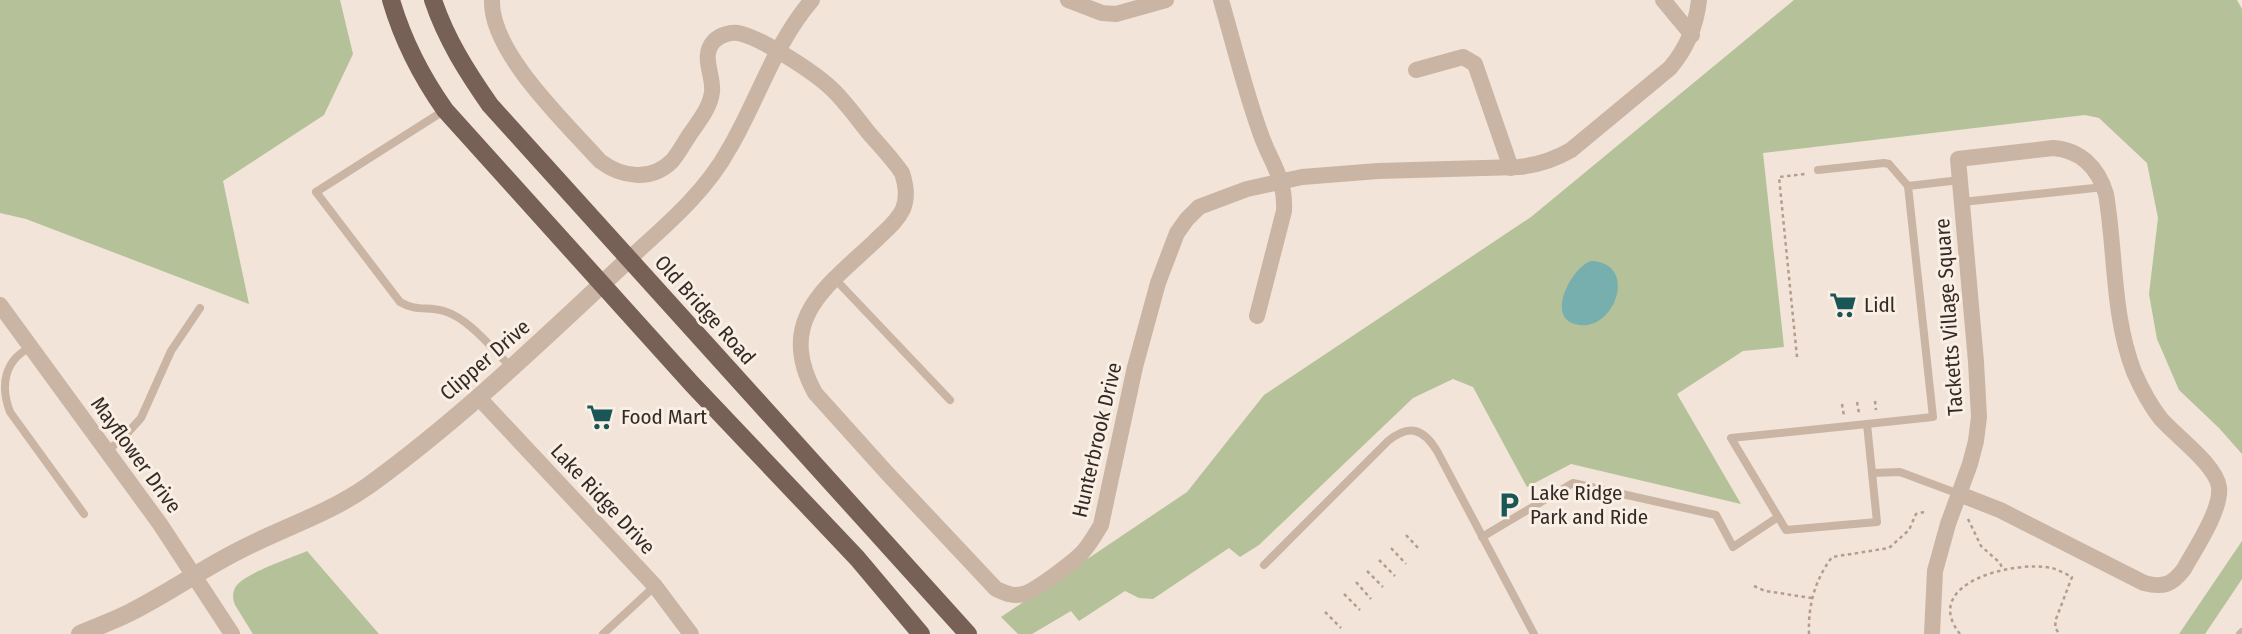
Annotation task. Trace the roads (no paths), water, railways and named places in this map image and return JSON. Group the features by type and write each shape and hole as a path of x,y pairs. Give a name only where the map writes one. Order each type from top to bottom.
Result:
{"main road":[{"path":"391,0 410,53 425,82 445,110 601,285 857,558 921,634"},
{"name":"Old Bridge Road","path":"433,0 465,69 490,105 968,634"}],"street":[{"path":"492,0 491,10 496,27 524,75 600,161 611,170 625,175 659,170 671,161 702,118 712,93 712,78 707,59 714,41 730,33 740,33 777,51"},
{"name":"Clipper Drive","path":"90,632 128,614 261,539 319,514 365,488 479,398 686,206 709,180 728,152 777,51 812,0"},
{"path":"1068,0 1102,13 1115,14 1166,0"},
{"path":"1221,0 1260,133 1282,180 1285,198 1257,316"},
{"path":"1663,0 1692,35"},
{"name":"Hunterbrook Drive","path":"777,51 807,69 832,89 894,162 906,185 906,198 898,219 835,279 813,305 801,332 802,363 815,393 996,589 1009,595 1020,595 1031,592 1081,554 1101,525 1145,324 1177,233 1186,219 1199,207 1247,189 1282,180 1378,171 1538,165 1557,158 1670,68 1683,53 1692,35 1699,0"},
{"path":"1416,70 1463,57 1475,64 1511,167"},
{"name":"Tacketts Village Square","path":"1932,634 1935,571 1976,441 1979,417 1958,159 2053,148 2065,149 2086,159 2104,187"},
{"path":"1959,494 2000,510 2144,583 2157,586 2168,584 2184,569 2217,505 2219,488 2212,471 2161,418 2146,397 2135,374 2121,329 2104,187"},
{"name":"Mayflower Drive","path":"0,305 195,575 232,634"},
{"name":"Lake Ridge Drive","path":"479,398 655,586 691,634"}],"lane":[{"path":"445,110 316,192 400,302 412,309 437,309 460,317 512,369"},
{"path":"1818,170 1884,163 1889,164 1908,186 1933,417 1731,438 1786,530 1877,522 1867,424"},
{"path":"1908,186 1959,180"},
{"path":"1962,202 2104,187"},
{"path":"835,279 950,400"},
{"path":"107,451 141,418 171,351 200,308"},
{"path":"32,346 14,359 7,370 4,383 9,412 84,514"},
{"path":"1264,565 1388,441 1399,433 1420,432 1432,443 1534,634"},
{"path":"1873,473 1900,472 1959,494"},
{"path":"1482,537 1573,483 1716,515 1733,547 1778,517"},
{"path":"603,634 655,586"}],"water":[{"path":"1591,261 1606,265 1615,273 1618,285 1616,298 1601,320 1589,325 1575,324 1567,319 1562,302 1576,272"}],"place":[{"name":"Lidl","path":"1843,305"},
{"name":"Food Mart","path":"600,417"},
{"name":"Lake Ridge Park and Ride","path":"1509,505"}]}
